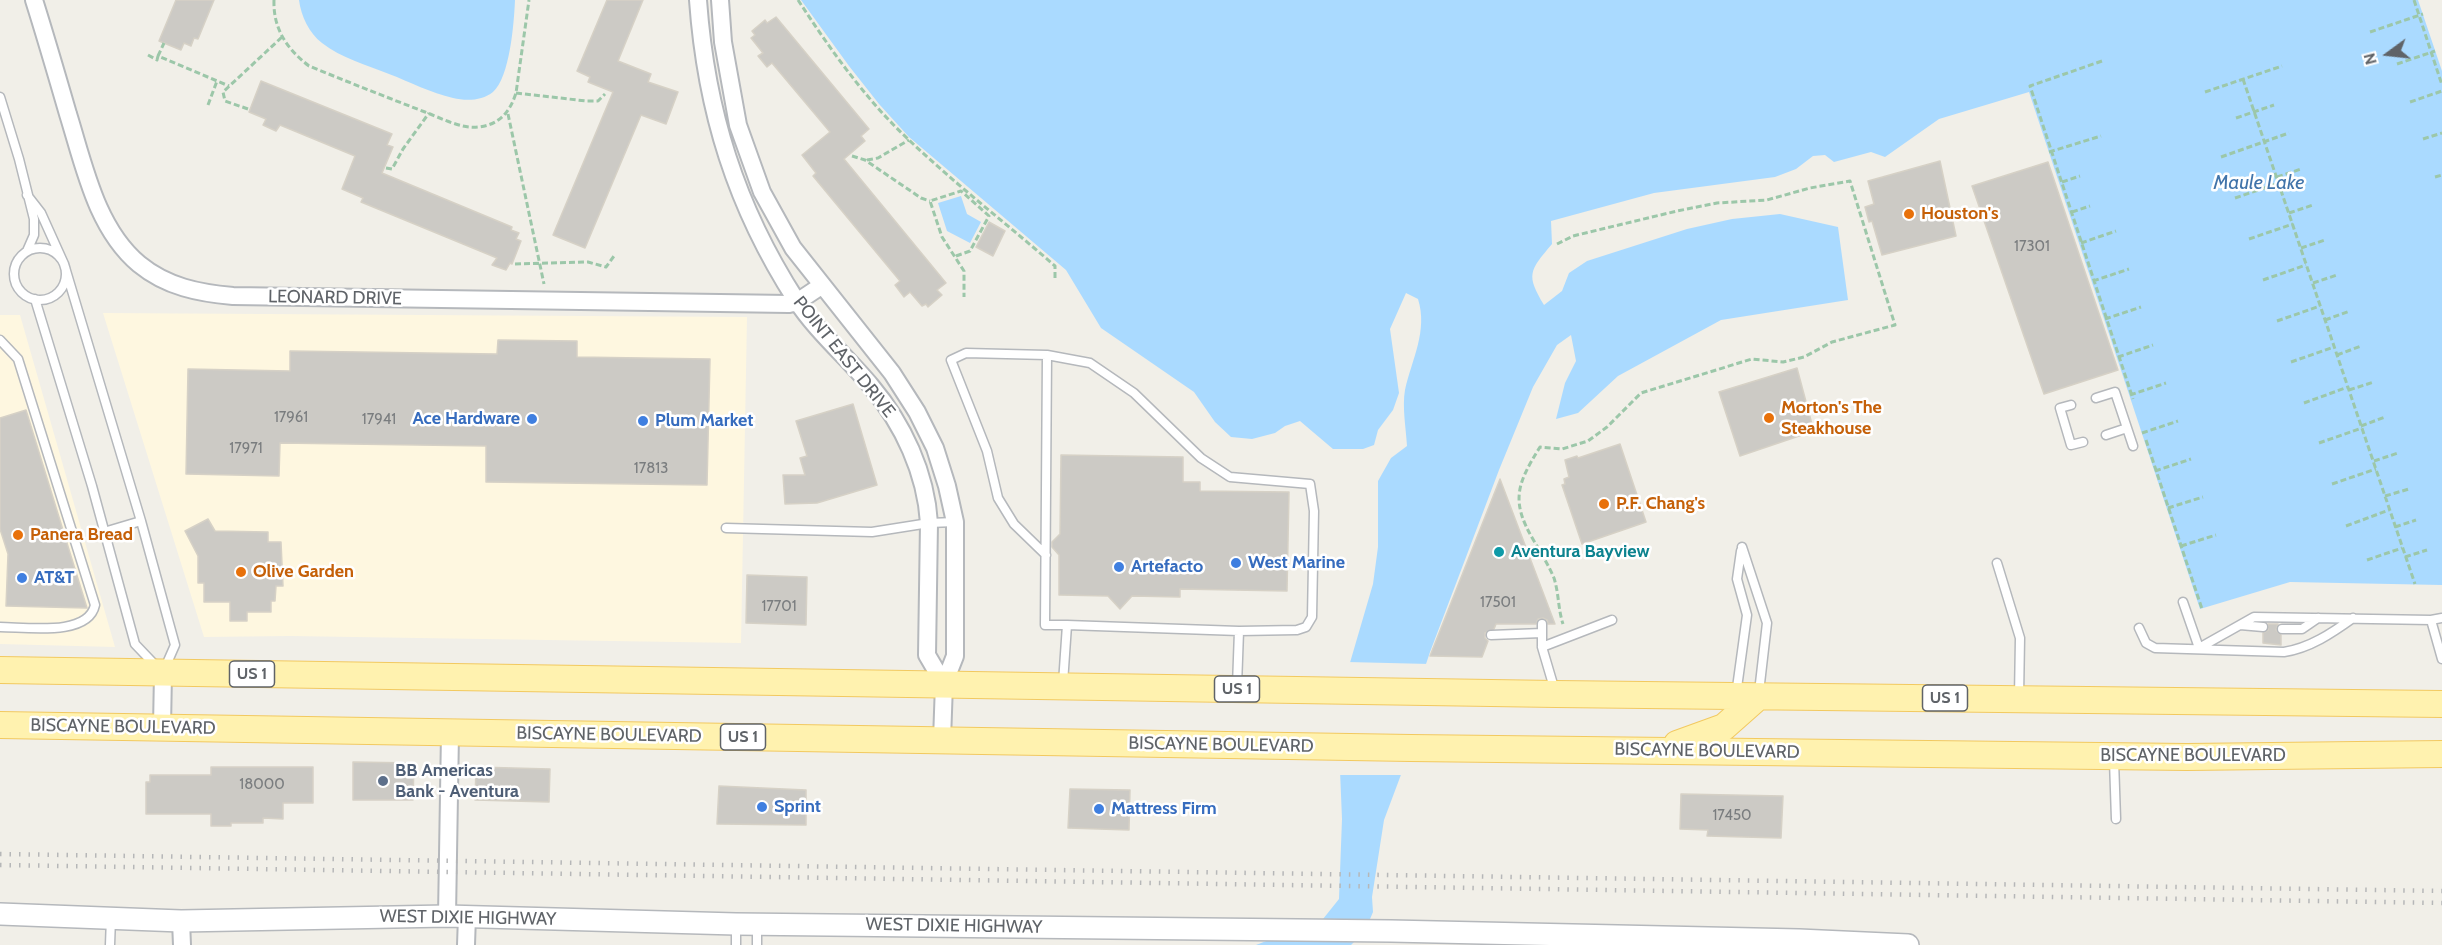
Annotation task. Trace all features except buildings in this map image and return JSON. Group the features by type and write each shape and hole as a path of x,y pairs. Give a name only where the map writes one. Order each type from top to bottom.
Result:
{"main road":[{"name":"US 1","path":"0,670 1556,694 2442,704"},
{"path":"1657,751 1704,736 1724,726 1748,696"},
{"name":"BISCAYNE BOULEVARD","path":"0,725 2114,757 2442,754"}],"street":[{"name":"LEONARD DRIVE","path":"34,0 98,208 116,240 140,264 171,284 203,293 233,296 789,304 797,302"},
{"name":"POINT EAST DRIVE","path":"698,0 709,91 722,146 766,247 797,302 872,386 892,414 909,445 928,503 927,655 944,684"},
{"name":"POINT EAST DRIVE","path":"720,0 723,42 738,125 751,164 776,220 820,286 891,373 917,412 935,448 955,522 955,656 944,684 942,740"},
{"path":"797,302 820,286"},
{"path":"162,727 163,673"},
{"path":"450,733 457,916 466,945"},
{"name":"WEST DIXIE HIGHWAY","path":"0,914 181,921 457,916 747,935 1251,929 1391,931 1592,941 1799,940 1908,945"},
{"path":"181,921 182,945"}],"lane":[{"path":"0,97 34,219 33,234 27,251 15,264 15,282 27,296 35,299 51,297 63,287 66,272 60,256 44,248 27,251"},
{"path":"732,172 751,164"},
{"path":"27,195 41,213 64,264 141,521 175,645 163,673 135,644 35,299"},
{"path":"0,340 18,359 95,605 93,613 86,620 63,628 0,627"},
{"path":"1046,555 1014,524 998,498 987,451 951,360 966,353 1047,355 1090,363 1134,393 1201,458 1230,477 1310,484 1314,511 1312,617 1306,627 1298,630 1239,631 1045,625 1046,555 1047,355"},
{"path":"2096,398 2115,392 2133,446"},
{"path":"2071,405 2060,408 2072,450 2083,441"},
{"path":"2106,435 2127,428"},
{"path":"104,532 141,521"},
{"path":"726,528 872,532 929,523 955,522"},
{"path":"1742,547 1767,623 1748,696 1747,615 1737,579 1742,547"},
{"path":"1997,563 2020,638 2019,699"},
{"path":"2183,602 2199,648"},
{"path":"2199,648 2254,617 2431,620 2442,618"},
{"path":"2282,628 2302,629 2318,617"},
{"path":"2139,628 2146,643 2155,648 2280,652 2300,649 2322,639 2354,618"},
{"path":"1542,647 1612,620"},
{"path":"2431,620 2442,659"},
{"path":"1063,686 1067,625"},
{"path":"2239,625 2263,627"},
{"path":"1491,635 1542,629 1542,647 1556,694"},
{"path":"1237,689 1239,631"},
{"path":"2114,757 2116,819"},
{"path":"110,945 111,918"}],"path":[{"path":"274,0 275,21 282,37 293,54 309,66 461,125 476,127 492,124 507,114 516,93 529,0"},
{"path":"798,0 838,57 881,111 909,140 1055,266 1055,281"},
{"path":"2414,0 2421,14 2442,85"},
{"path":"2370,32 2421,14"},
{"path":"248,109 225,101 223,92 282,37"},
{"path":"147,55 157,60 164,42"},
{"path":"2397,64 2433,52"},
{"path":"159,56 229,86"},
{"path":"2102,62 2030,86 2134,404"},
{"path":"2205,92 2282,66"},
{"path":"2243,79 2415,585"},
{"path":"208,105 217,81"},
{"path":"2410,102 2442,91"},
{"path":"516,93 586,101 598,101 606,94"},
{"path":"2236,118 2274,105"},
{"path":"386,168 392,169 403,149 429,113"},
{"path":"507,114 548,300"},
{"path":"2423,139 2442,133"},
{"path":"2222,157 2289,134"},
{"path":"2050,152 2101,136"},
{"path":"865,160 878,158 909,140"},
{"path":"852,156 865,160 921,198 930,201 962,191 989,216 970,251 956,256"},
{"path":"2277,177 2301,169"},
{"path":"2435,177 2442,175"},
{"path":"2061,183 2080,176"},
{"path":"1557,244 1573,236 1658,215 1717,203 1767,200 1810,188 1850,181 1895,325 1832,342 1804,357 1783,362 1752,359 1641,393 1607,427 1588,441 1562,449 1540,447 1526,471 1518,495 1529,533 1554,578 1559,613 1563,624"},
{"path":"2235,198 2279,183"},
{"path":"930,201 942,237 956,256 963,271 964,297"},
{"path":"2289,213 2313,205"},
{"path":"2070,213 2090,206"},
{"path":"2249,239 2293,224"},
{"path":"2080,243 2116,231"},
{"path":"2301,248 2325,240"},
{"path":"515,264 588,262 606,267 614,256"},
{"path":"2263,280 2306,265"},
{"path":"2093,281 2129,269"},
{"path":"2313,284 2337,275"},
{"path":"2277,321 2320,306"},
{"path":"2105,319 2140,307"},
{"path":"2325,320 2350,311"},
{"path":"2118,357 2153,345"},
{"path":"2290,362 2334,346"},
{"path":"2337,355 2361,346"},
{"path":"2304,403 2374,382"},
{"path":"2130,395 2166,383"},
{"path":"2319,444 2385,417"},
{"path":"2143,433 2178,421"},
{"path":"2141,423 2202,609"},
{"path":"2373,461 2398,453"},
{"path":"2156,471 2191,459"},
{"path":"2332,484 2376,469"},
{"path":"2385,496 2409,489"},
{"path":"2168,508 2203,497"},
{"path":"2346,526 2390,510"},
{"path":"2395,527 2416,520"},
{"path":"2180,547 2216,535"},
{"path":"2367,560 2402,548"},
{"path":"2405,557 2427,550"}],"shaded area":[{"path":"103,313 747,317 741,643 290,636 204,637"},
{"path":"0,315 20,315 115,647 0,644"}],"water":[{"path":"299,0 515,0 510,49 503,75 493,92 479,99 458,99 437,93 354,61 329,48 317,39 310,29"},
{"name":"Maule Lake","path":"801,0 2418,0 2442,71 2442,585 2290,582 2200,609 2029,92 1939,119 1885,157 1871,152 1834,162 1825,155 1813,156 1796,169 1775,177 1654,193 1551,221 1552,244 1533,273 1534,287 1544,305 1562,291 1569,273 1587,261 1687,229 1732,219 1780,214 1838,227 1848,300 1721,320 1618,376 1578,413 1556,419 1565,383 1576,361 1571,335 1557,345 1533,387 1499,470 1417,691 1411,748 1384,820 1372,897 1373,912 1365,931 1351,945 1256,945 1323,919 1339,899 1342,819 1339,746 1342,690 1373,584 1378,547 1378,481 1391,458 1407,446 1404,397 1420,334 1421,311 1418,299 1406,293 1390,329 1399,393 1393,410 1378,430 1374,445 1363,449 1333,449 1300,421 1285,426 1275,433 1252,439 1231,437 1215,422 1194,392 1101,328 1066,270 909,137 849,66"},
{"path":"961,196 967,214 981,222 970,243 947,231 938,203"}],"pier":[{"path":"1347,662 1430,664 1420,691 1414,749 1404,775 1337,775 1339,690"}],"railway":[{"path":"0,854 2442,891"},
{"path":"0,865 2442,903"}],"place":[{"name":"Houston's","path":"1909,214"},
{"name":"Morton's The Steakhouse","path":"1769,418"},
{"name":"Ace Hardware","path":"532,419"},
{"name":"Plum Market","path":"643,421"},
{"name":"P.F. Chang's","path":"1604,504"},
{"name":"Panera Bread","path":"18,535"},
{"name":"Aventura Bayview","path":"1499,552"},
{"name":"West Marine","path":"1236,563"},
{"name":"Artefacto","path":"1119,567"},
{"name":"Olive Garden","path":"241,572"},
{"name":"AT&T","path":"22,578"},
{"name":"BB Americas Bank - Aventura","path":"383,781"},
{"name":"Sprint","path":"762,807"},
{"name":"Mattress Firm","path":"1099,809"}]}
